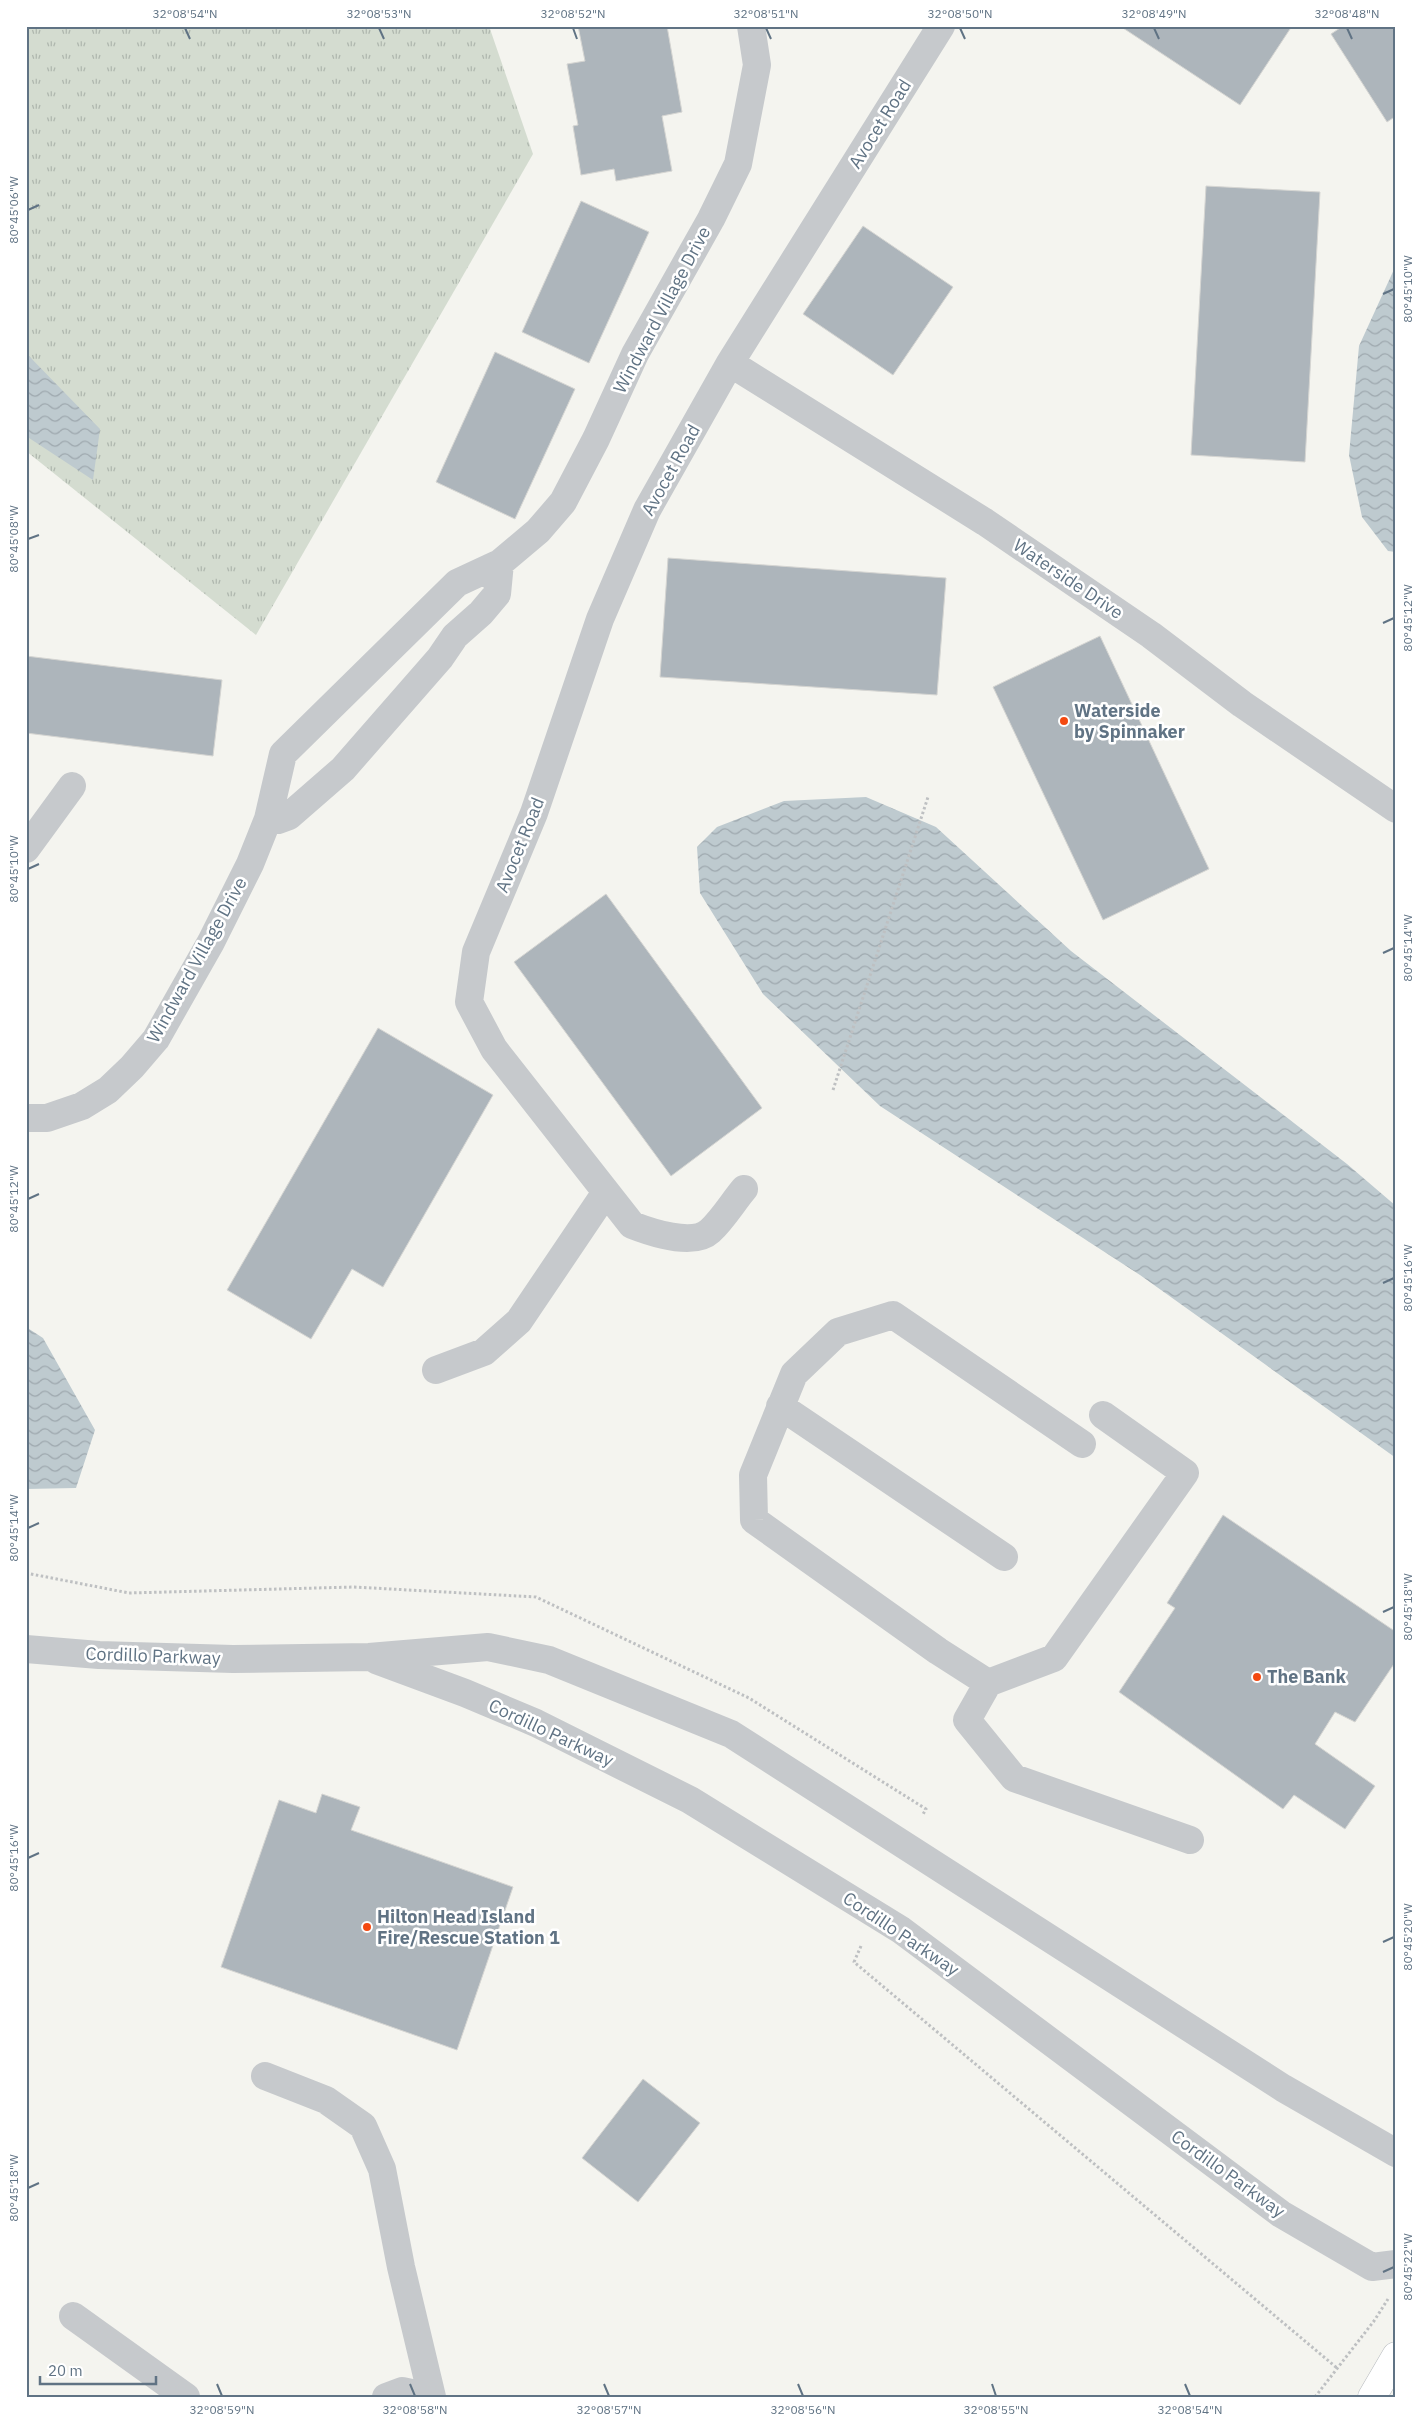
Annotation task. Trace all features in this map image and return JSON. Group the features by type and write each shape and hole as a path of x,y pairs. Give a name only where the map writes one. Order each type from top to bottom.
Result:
{"main road":[{"path":"1372,2397 1396,2356"}],"street":[{"name":"Windward Village Drive","path":"26,1118 47,1118 82,1106 108,1090 132,1067 156,1039 211,942 250,864 268,819 283,754 457,583 500,563 538,532 563,502 596,439 635,354 711,219 738,164 757,66 751,26"},
{"name":"Avocet Road","path":"744,1188 709,1233 687,1238 658,1235 632,1225 494,1049 469,1002 476,952 534,813 600,619 647,510 730,363 941,26"},
{"name":"Waterside Drive","path":"730,363 985,522 1151,635 1242,704 1396,809"},
{"path":"268,819 278,820 289,816 342,769 440,658 455,636 481,613 498,594 500,563"},
{"path":"26,849 72,786"},
{"path":"436,1370 484,1352 519,1321 606,1192"},
{"path":"988,1683 938,1651 754,1520 753,1474 794,1374 838,1332 893,1315 1082,1444"},
{"path":"780,1406 1004,1557"},
{"path":"1103,1415 1185,1473 1054,1658 988,1683 967,1720 1014,1778 1190,1840"},
{"name":"Cordillo Parkway","path":"26,1649 99,1655 233,1659 369,1657 488,1648 549,1660 731,1734 1283,2088 1396,2152"},
{"name":"Cordillo Parkway","path":"369,1657 465,1693 536,1723 690,1800 901,1930 1281,2214 1372,2267 1396,2264"},
{"path":"265,2076 326,2100 363,2126 382,2169 401,2267 431,2397 402,2391 386,2397"},
{"path":"73,2316 186,2397"}],"path":[{"path":"833,1090 928,797"},
{"path":"1315,2397 1374,2321 1391,2293"}],"green space":[{"path":"26,26 489,26 533,154 256,635 26,451"}],"water":[{"path":"1396,265 1396,552 1388,551 1362,517 1349,455 1359,346"},
{"path":"26,353 100,429 93,480 26,436"},
{"path":"866,797 936,827 1071,951 1347,1164 1396,1206 1396,1458 1140,1275 880,1106 763,994 700,893 697,847 717,827 784,801"},
{"path":"26,1327 43,1338 95,1430 76,1488 26,1489"}],"building":[{"path":"578,26 667,26 682,112 662,116 672,171 616,181 614,169 581,175 573,126 578,125 567,64 585,61"},
{"path":"1120,26 1292,26 1240,105"},
{"path":"1343,26 1396,26 1396,116 1387,122 1331,34"},
{"path":"1206,186 1320,192 1305,462 1191,455"},
{"path":"581,201 649,232 589,363 522,332"},
{"path":"863,226 953,287 893,375 803,314"},
{"path":"495,352 575,389 515,519 436,482"},
{"path":"668,558 946,578 937,695 660,677"},
{"path":"1100,636 1209,869 1103,920 993,687"},
{"path":"26,656 222,680 213,756 26,733"},
{"path":"606,894 762,1108 671,1176 514,962"},
{"path":"378,1028 493,1095 383,1287 352,1269 311,1339 227,1290"},
{"name":"The Bank","path":"1223,1515 1396,1632 1396,1661 1355,1722 1335,1712 1315,1744 1375,1786 1345,1829 1294,1795 1283,1809 1119,1692 1175,1608 1167,1603"},
{"name":"Hilton Head Island Fire/Rescue Station 1","path":"322,1794 360,1807 351,1830 513,1887 457,2050 221,1967 279,1800 316,1813"},
{"path":"643,2079 700,2123 638,2202 582,2158"}],"place":[{"name":"Waterside by Spinnaker","path":"1064,721"},
{"name":"The Bank","path":"1257,1677"},
{"name":"Hilton Head Island Fire/Rescue Station 1","path":"367,1927"}]}
